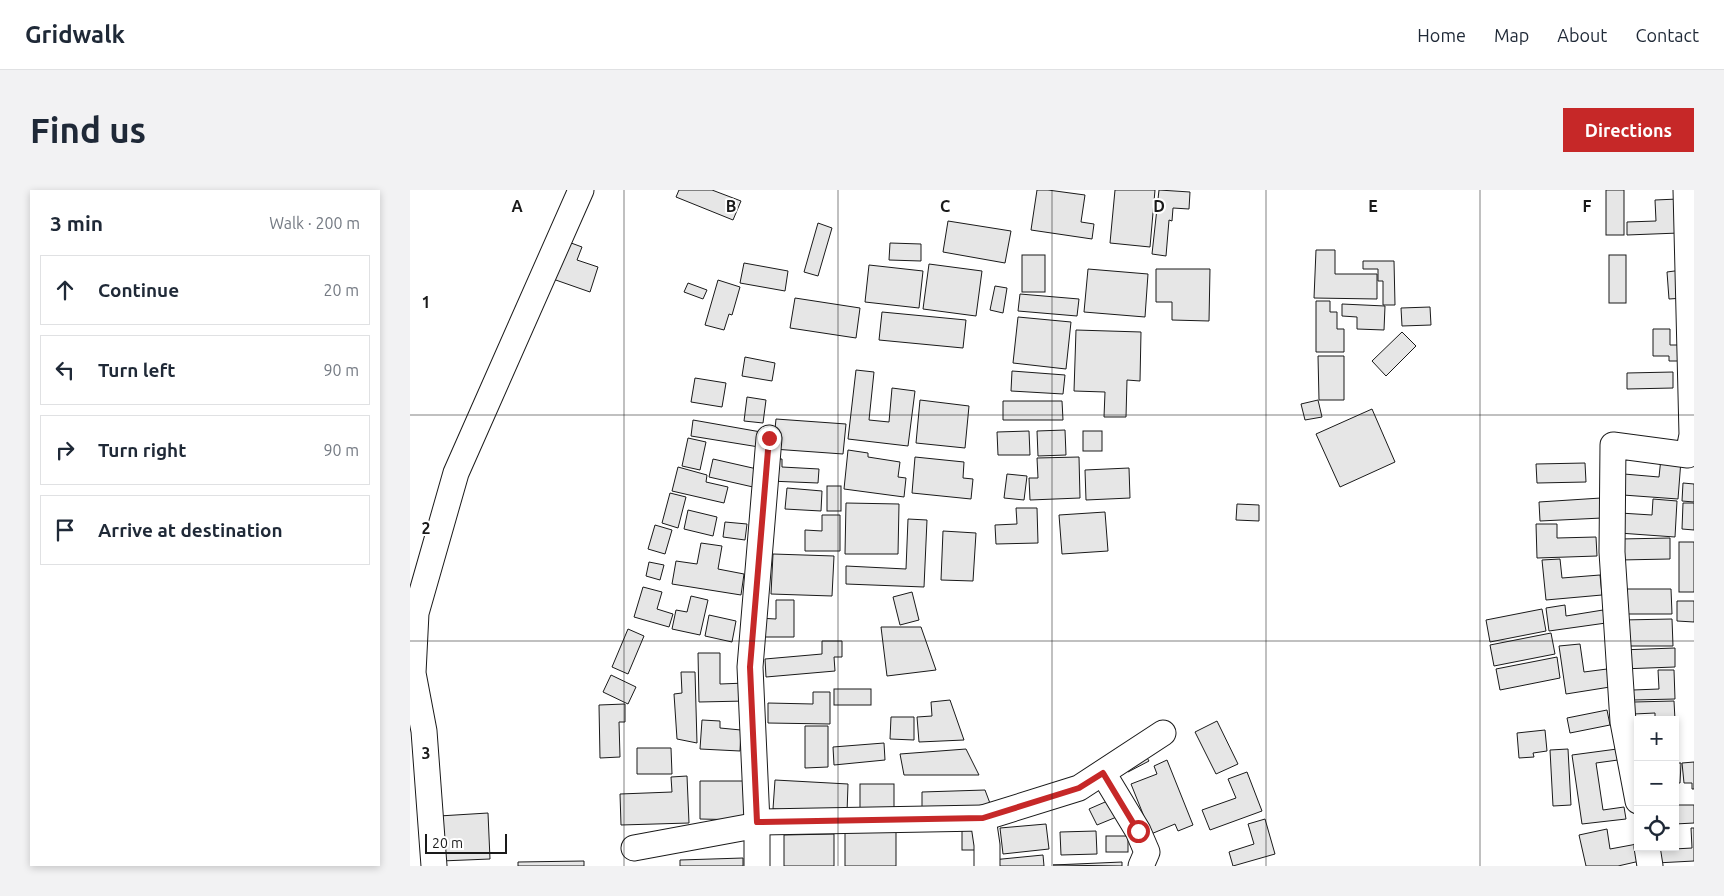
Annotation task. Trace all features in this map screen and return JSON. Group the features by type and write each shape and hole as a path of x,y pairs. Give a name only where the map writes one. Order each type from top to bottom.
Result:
{"street":[{"path":"434,866 424,731 413,673 416,613 456,473 581,190"},
{"path":"1634,780 1623,722 1612,552 1613,445 1688,455 1692,435 1686,190"},
{"path":"756,866 757,822 750,667 769,438"},
{"path":"634,848 753,826 757,822 983,818 1079,788 1162,733"},
{"path":"1103,773 1138,831 1148,852 1141,866"},
{"path":"983,818 987,845 987,866"},
{"path":"1648,851 1650,866"}],"building":[{"path":"679,190 712,190 741,201 733,220 676,197"},
{"path":"1037,190 1085,195 1081,222 1094,224 1092,239 1031,230"},
{"path":"1115,190 1155,190 1150,247 1110,243"},
{"path":"1159,190 1190,192 1189,209 1173,208 1172,221 1169,220 1166,256 1152,254"},
{"path":"1606,190 1624,190 1624,235 1606,235"},
{"path":"1678,199 1679,233 1627,235 1627,222 1656,221 1655,200"},
{"path":"948,221 1011,231 1005,263 943,252"},
{"path":"818,223 832,228 818,276 804,272"},
{"path":"563,240 582,247 577,260 598,267 590,292 550,278"},
{"path":"890,243 921,244 921,261 889,260"},
{"path":"1316,250 1335,250 1335,274 1377,274 1377,299 1314,298"},
{"path":"1022,255 1045,255 1045,292 1022,292"},
{"path":"1609,255 1626,255 1626,303 1609,303"},
{"path":"1363,261 1394,261 1395,305 1383,305 1383,281 1378,281 1378,269 1363,269"},
{"path":"744,263 788,271 785,291 740,283"},
{"path":"929,264 982,271 976,316 923,309"},
{"path":"869,265 923,271 919,308 865,302"},
{"path":"1088,269 1148,274 1145,317 1084,312"},
{"path":"1156,269 1210,269 1209,321 1172,320 1172,302 1156,302"},
{"path":"1682,270 1684,298 1669,299 1667,272"},
{"path":"718,280 740,287 732,315 729,314 724,330 705,325"},
{"path":"688,283 707,290 703,299 684,292"},
{"path":"995,286 1007,288 1003,313 990,310"},
{"path":"1020,294 1079,299 1077,316 1018,311"},
{"path":"795,298 860,308 856,338 790,328"},
{"path":"1316,301 1330,301 1330,312 1337,312 1337,329 1344,329 1344,352 1316,352"},
{"path":"1342,304 1385,306 1384,330 1357,329 1357,317 1342,316"},
{"path":"1430,307 1431,325 1402,326 1401,308"},
{"path":"882,312 966,320 963,348 879,340"},
{"path":"1018,317 1071,322 1066,369 1013,363"},
{"path":"1653,329 1670,329 1670,345 1679,345 1679,361 1669,361 1669,356 1653,356"},
{"path":"1076,330 1141,332 1140,381 1127,380 1126,417 1104,417 1105,392 1074,391"},
{"path":"1402,332 1416,346 1386,376 1372,361"},
{"path":"1318,356 1344,356 1344,400 1319,400"},
{"path":"745,357 775,363 772,381 742,376"},
{"path":"856,370 874,372 869,420 889,422 892,388 915,391 908,446 848,439"},
{"path":"1012,371 1065,375 1063,394 1011,391"},
{"path":"1673,372 1673,388 1627,389 1627,373"},
{"path":"695,378 726,383 722,407 691,402"},
{"path":"747,397 766,400 763,423 744,421"},
{"path":"920,400 969,406 965,448 916,443"},
{"path":"1318,400 1322,417 1305,420 1301,404"},
{"path":"1003,401 1062,401 1063,420 1003,420"},
{"path":"1372,409 1395,462 1340,487 1316,434"},
{"path":"776,419 846,424 843,454 773,449"},
{"path":"693,420 761,432 759,447 691,436"},
{"path":"1065,430 1066,455 1038,456 1037,431"},
{"path":"1029,431 1030,455 998,455 997,432"},
{"path":"1083,431 1102,431 1102,451 1083,451"},
{"path":"688,438 706,442 700,470 682,466"},
{"path":"848,450 868,453 868,457 900,462 898,477 906,478 904,497 844,489"},
{"path":"915,457 964,462 963,478 973,479 971,499 912,493"},
{"path":"1079,457 1080,498 1030,500 1029,478 1038,478 1037,458"},
{"path":"1661,458 1681,460 1678,499 1623,495 1624,474 1659,477"},
{"path":"713,459 757,469 753,487 709,477"},
{"path":"770,459 782,459 782,467 819,469 818,483 769,481"},
{"path":"1585,463 1586,482 1537,483 1536,464"},
{"path":"678,467 707,475 706,482 728,487 724,503 672,491"},
{"path":"1129,468 1130,498 1086,500 1085,470"},
{"path":"1007,474 1027,476 1024,500 1004,498"},
{"path":"1683,483 1694,484 1694,502 1682,501"},
{"path":"827,486 841,486 841,511 827,511"},
{"path":"787,488 822,491 821,511 785,509"},
{"path":"670,493 686,497 678,528 662,523"},
{"path":"1601,498 1602,518 1540,521 1539,502"},
{"path":"1653,499 1677,501 1675,537 1619,533 1620,513 1652,515"},
{"path":"846,503 899,504 898,554 845,554"},
{"path":"1683,503 1694,503 1694,530 1682,529"},
{"path":"1237,504 1259,505 1259,521 1236,520"},
{"path":"1016,508 1037,508 1038,543 996,544 995,525 1017,524"},
{"path":"688,510 717,517 713,536 684,529"},
{"path":"1105,512 1108,551 1062,554 1059,515"},
{"path":"822,515 840,515 840,551 805,551 805,530 822,531"},
{"path":"908,519 927,520 924,587 846,584 846,566 906,569"},
{"path":"725,522 747,524 745,540 723,537"},
{"path":"1536,524 1557,524 1557,538 1596,537 1597,556 1537,558"},
{"path":"655,525 672,530 665,554 648,549"},
{"path":"943,531 976,533 973,581 941,580"},
{"path":"1670,538 1670,559 1620,560 1620,539"},
{"path":"1679,542 1694,542 1694,592 1679,592"},
{"path":"701,543 722,546 718,569 744,574 741,595 672,584 676,561 697,564"},
{"path":"773,554 834,556 832,596 771,594"},
{"path":"1560,559 1562,578 1600,575 1602,595 1546,600 1542,560"},
{"path":"649,562 664,565 660,580 646,576"},
{"path":"643,587 662,592 657,609 673,614 669,627 634,617"},
{"path":"1622,589 1671,589 1672,614 1623,614"},
{"path":"912,592 919,620 900,625 893,597"},
{"path":"691,596 708,600 700,635 672,629 676,610 687,612"},
{"path":"776,600 794,600 794,637 757,637 758,618 776,619"},
{"path":"1677,601 1694,601 1694,622 1677,621"},
{"path":"1565,605 1566,616 1603,610 1606,623 1549,631 1546,608"},
{"path":"1542,609 1546,631 1490,642 1486,620"},
{"path":"709,615 736,621 732,642 705,636"},
{"path":"1672,619 1673,646 1622,646 1622,620"},
{"path":"881,627 921,627 936,670 887,676"},
{"path":"628,629 644,636 628,674 612,667"},
{"path":"1551,633 1555,654 1494,666 1490,645"},
{"path":"822,641 842,641 842,657 834,657 835,671 766,677 765,659 822,654"},
{"path":"1580,644 1584,672 1607,669 1610,687 1566,694 1559,646"},
{"path":"1675,648 1675,667 1621,669 1620,650"},
{"path":"698,653 720,653 720,684 746,683 746,701 699,702"},
{"path":"1557,657 1560,678 1500,690 1496,669"},
{"path":"1658,670 1674,670 1675,699 1634,700 1633,690 1659,689"},
{"path":"681,672 695,672 697,743 677,739 674,694 682,693"},
{"path":"611,675 636,687 628,704 603,692"},
{"path":"834,689 871,689 871,705 834,705"},
{"path":"813,692 830,692 830,724 768,723 768,703 813,704"},
{"path":"950,700 964,740 919,742 917,717 932,716 931,702"},
{"path":"1674,701 1675,716 1655,716 1655,713 1634,714 1634,702"},
{"path":"625,704 625,722 619,722 620,757 600,758 599,705"},
{"path":"1607,710 1610,725 1570,733 1567,718"},
{"path":"891,717 914,717 914,740 890,739"},
{"path":"702,720 720,721 720,728 741,730 740,751 700,749"},
{"path":"1217,721 1238,764 1216,774 1195,732"},
{"path":"805,726 828,726 828,767 805,768"},
{"path":"1545,730 1547,751 1533,753 1534,757 1519,758 1517,733"},
{"path":"884,743 885,760 834,765 833,747"},
{"path":"637,748 671,748 672,774 637,774"},
{"path":"966,749 979,775 904,775 900,754"},
{"path":"1568,749 1571,805 1553,806 1550,750"},
{"path":"1617,749 1618,760 1596,763 1603,810 1624,807 1626,819 1582,824 1572,755"},
{"path":"1143,751 1149,761 1128,772 1123,762"},
{"path":"1167,760 1193,825 1178,831 1175,824 1151,834 1131,784 1157,774 1154,766"},
{"path":"1694,762 1694,789 1692,789 1692,783 1684,783 1682,763"},
{"path":"1679,763 1681,763 1680,783"},
{"path":"1247,772 1262,811 1210,830 1202,810 1236,798 1228,779"},
{"path":"687,776 689,823 621,825 620,794 672,792 671,777"},
{"path":"775,780 848,784 847,813 773,809"},
{"path":"700,781 746,781 746,820 700,819"},
{"path":"860,784 894,784 894,809 860,809"},
{"path":"985,790 991,806 922,809 922,792"},
{"path":"1112,799 1119,816 1097,825 1089,809"},
{"path":"1679,805 1694,805 1694,823 1679,824"},
{"path":"488,813 490,859 441,861 439,816"},
{"path":"1265,819 1275,854 1233,866 1229,852 1254,844 1248,824"},
{"path":"962,821 978,821 978,850 962,850"},
{"path":"845,824 896,824 896,866 845,866"},
{"path":"1046,824 1049,849 1003,854 1000,828"},
{"path":"1691,828 1694,828 1694,861 1656,863 1656,851 1679,851 1679,849 1692,848"},
{"path":"1607,829 1610,849 1634,845 1634,851 1638,851 1640,861 1618,866 1586,866 1579,835"},
{"path":"1096,831 1097,854 1061,855 1060,832"},
{"path":"834,834 834,866 784,866 784,835"},
{"path":"1106,836 1128,836 1128,852 1106,852"},
{"path":"1043,855 1044,866 992,866 992,860"},
{"path":"743,858 743,866 680,866 680,860"},
{"path":"584,861 584,866 518,866 518,862"},
{"path":"1122,862 1122,866 1053,865"}],"route":[{"path":"769,438 750,667 757,822 983,818 1079,788 1103,773 1138,831"}]}
